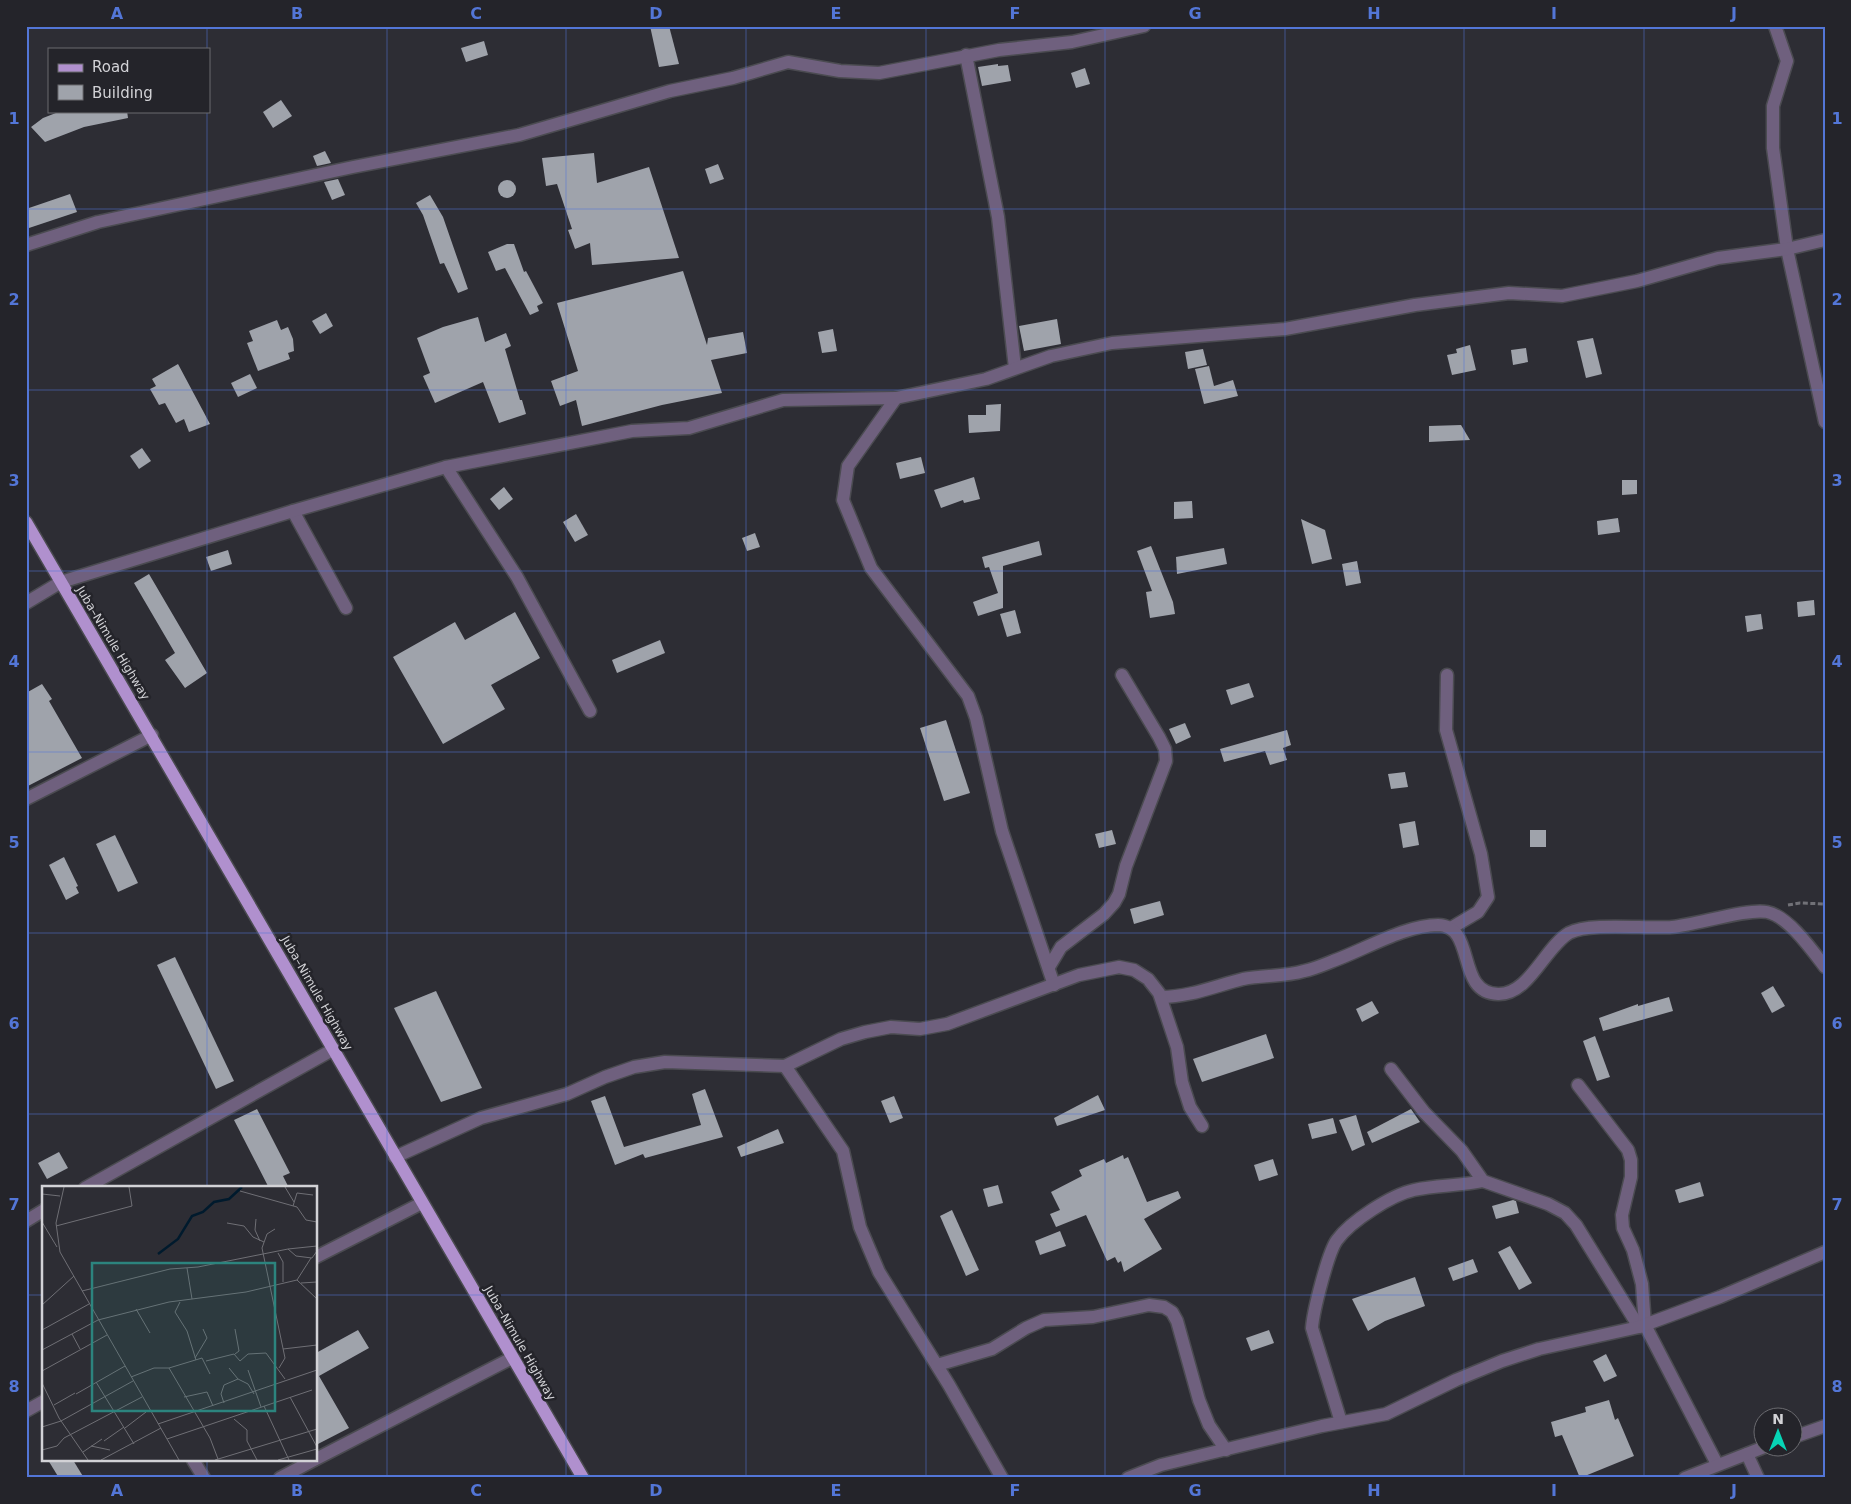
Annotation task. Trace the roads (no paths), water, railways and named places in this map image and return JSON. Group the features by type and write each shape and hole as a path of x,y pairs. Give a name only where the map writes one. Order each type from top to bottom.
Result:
{"main road":[{"name":"Juba–Nimule Highway","path":"26,522 152,735 395,1157 583,1478"}],"street":[{"path":"26,245 98,222 353,167 519,135 670,91 733,78 788,62 840,71 879,73 966,55 1072,42 1144,26"},
{"path":"1775,26 1787,61 1774,106 1772,148 1787,249 1825,422"},
{"path":"966,55 998,217 1016,368"},
{"path":"26,602 61,582 161,553 293,510 446,467 632,431 689,428 783,400 896,398 986,380 1051,356 1112,343 1285,329 1415,305 1509,293 1562,296 1637,281 1718,258 1787,249 1825,240"},
{"path":"896,398 848,466 843,500 871,568 968,696 976,718 1002,831 1054,985"},
{"path":"446,467 516,577 590,711"},
{"path":"293,510 346,608"},
{"path":"1049,967 1060,947 1104,914 1114,903 1166,761 1165,749 1159,737 1122,675"},
{"path":"1447,675 1446,730 1481,854 1488,897 1478,912 1450,928"},
{"path":"26,799 152,735"},
{"path":"1161,997 1181,997 1243,979 1304,972 1365,949 1409,929 1438,925 1450,928 1458,934 1471,975 1488,992 1498,994 1523,984 1555,944 1578,929 1694,925 1753,912 1767,912 1779,917 1804,941 1825,967"},
{"path":"395,1157 481,1118 567,1094 605,1076 634,1067 665,1062 785,1066 841,1039 891,1027 920,1030 947,1024 1087,973 1119,967 1134,970 1148,979 1161,997 1177,1047 1182,1082 1190,1107 1202,1126"},
{"path":"88,1186 334,1050"},
{"path":"785,1066 843,1151 860,1227 879,1272 937,1365 1002,1478"},
{"path":"1391,1069 1424,1112 1462,1151 1483,1181"},
{"path":"1578,1084 1628,1150 1631,1160 1631,1177 1622,1215 1623,1228 1633,1250 1642,1284 1642,1326"},
{"path":"1341,1422 1312,1328 1313,1314 1336,1242 1350,1226 1388,1201 1413,1190 1483,1181 1548,1204 1565,1214 1585,1236 1642,1326 1717,1464"},
{"path":"318,1256 422,1203"},
{"path":"26,1221 42,1211"},
{"path":"1128,1478 1161,1465 1341,1422 1386,1414 1456,1380 1530,1352 1642,1326 1720,1297 1825,1252"},
{"path":"937,1365 992,1349 1026,1328 1044,1320 1093,1317 1149,1305 1164,1307 1172,1312 1177,1321 1198,1400 1209,1425 1226,1450"},
{"path":"318,1458 512,1358"},
{"path":"26,1411 42,1402"},
{"path":"1804,1433 1825,1426"},
{"path":"1685,1478 1754,1451"},
{"path":"1747,1454 1758,1478"},
{"path":"194,1462 204,1478"},
{"path":"280,1478 311,1462"}]}
